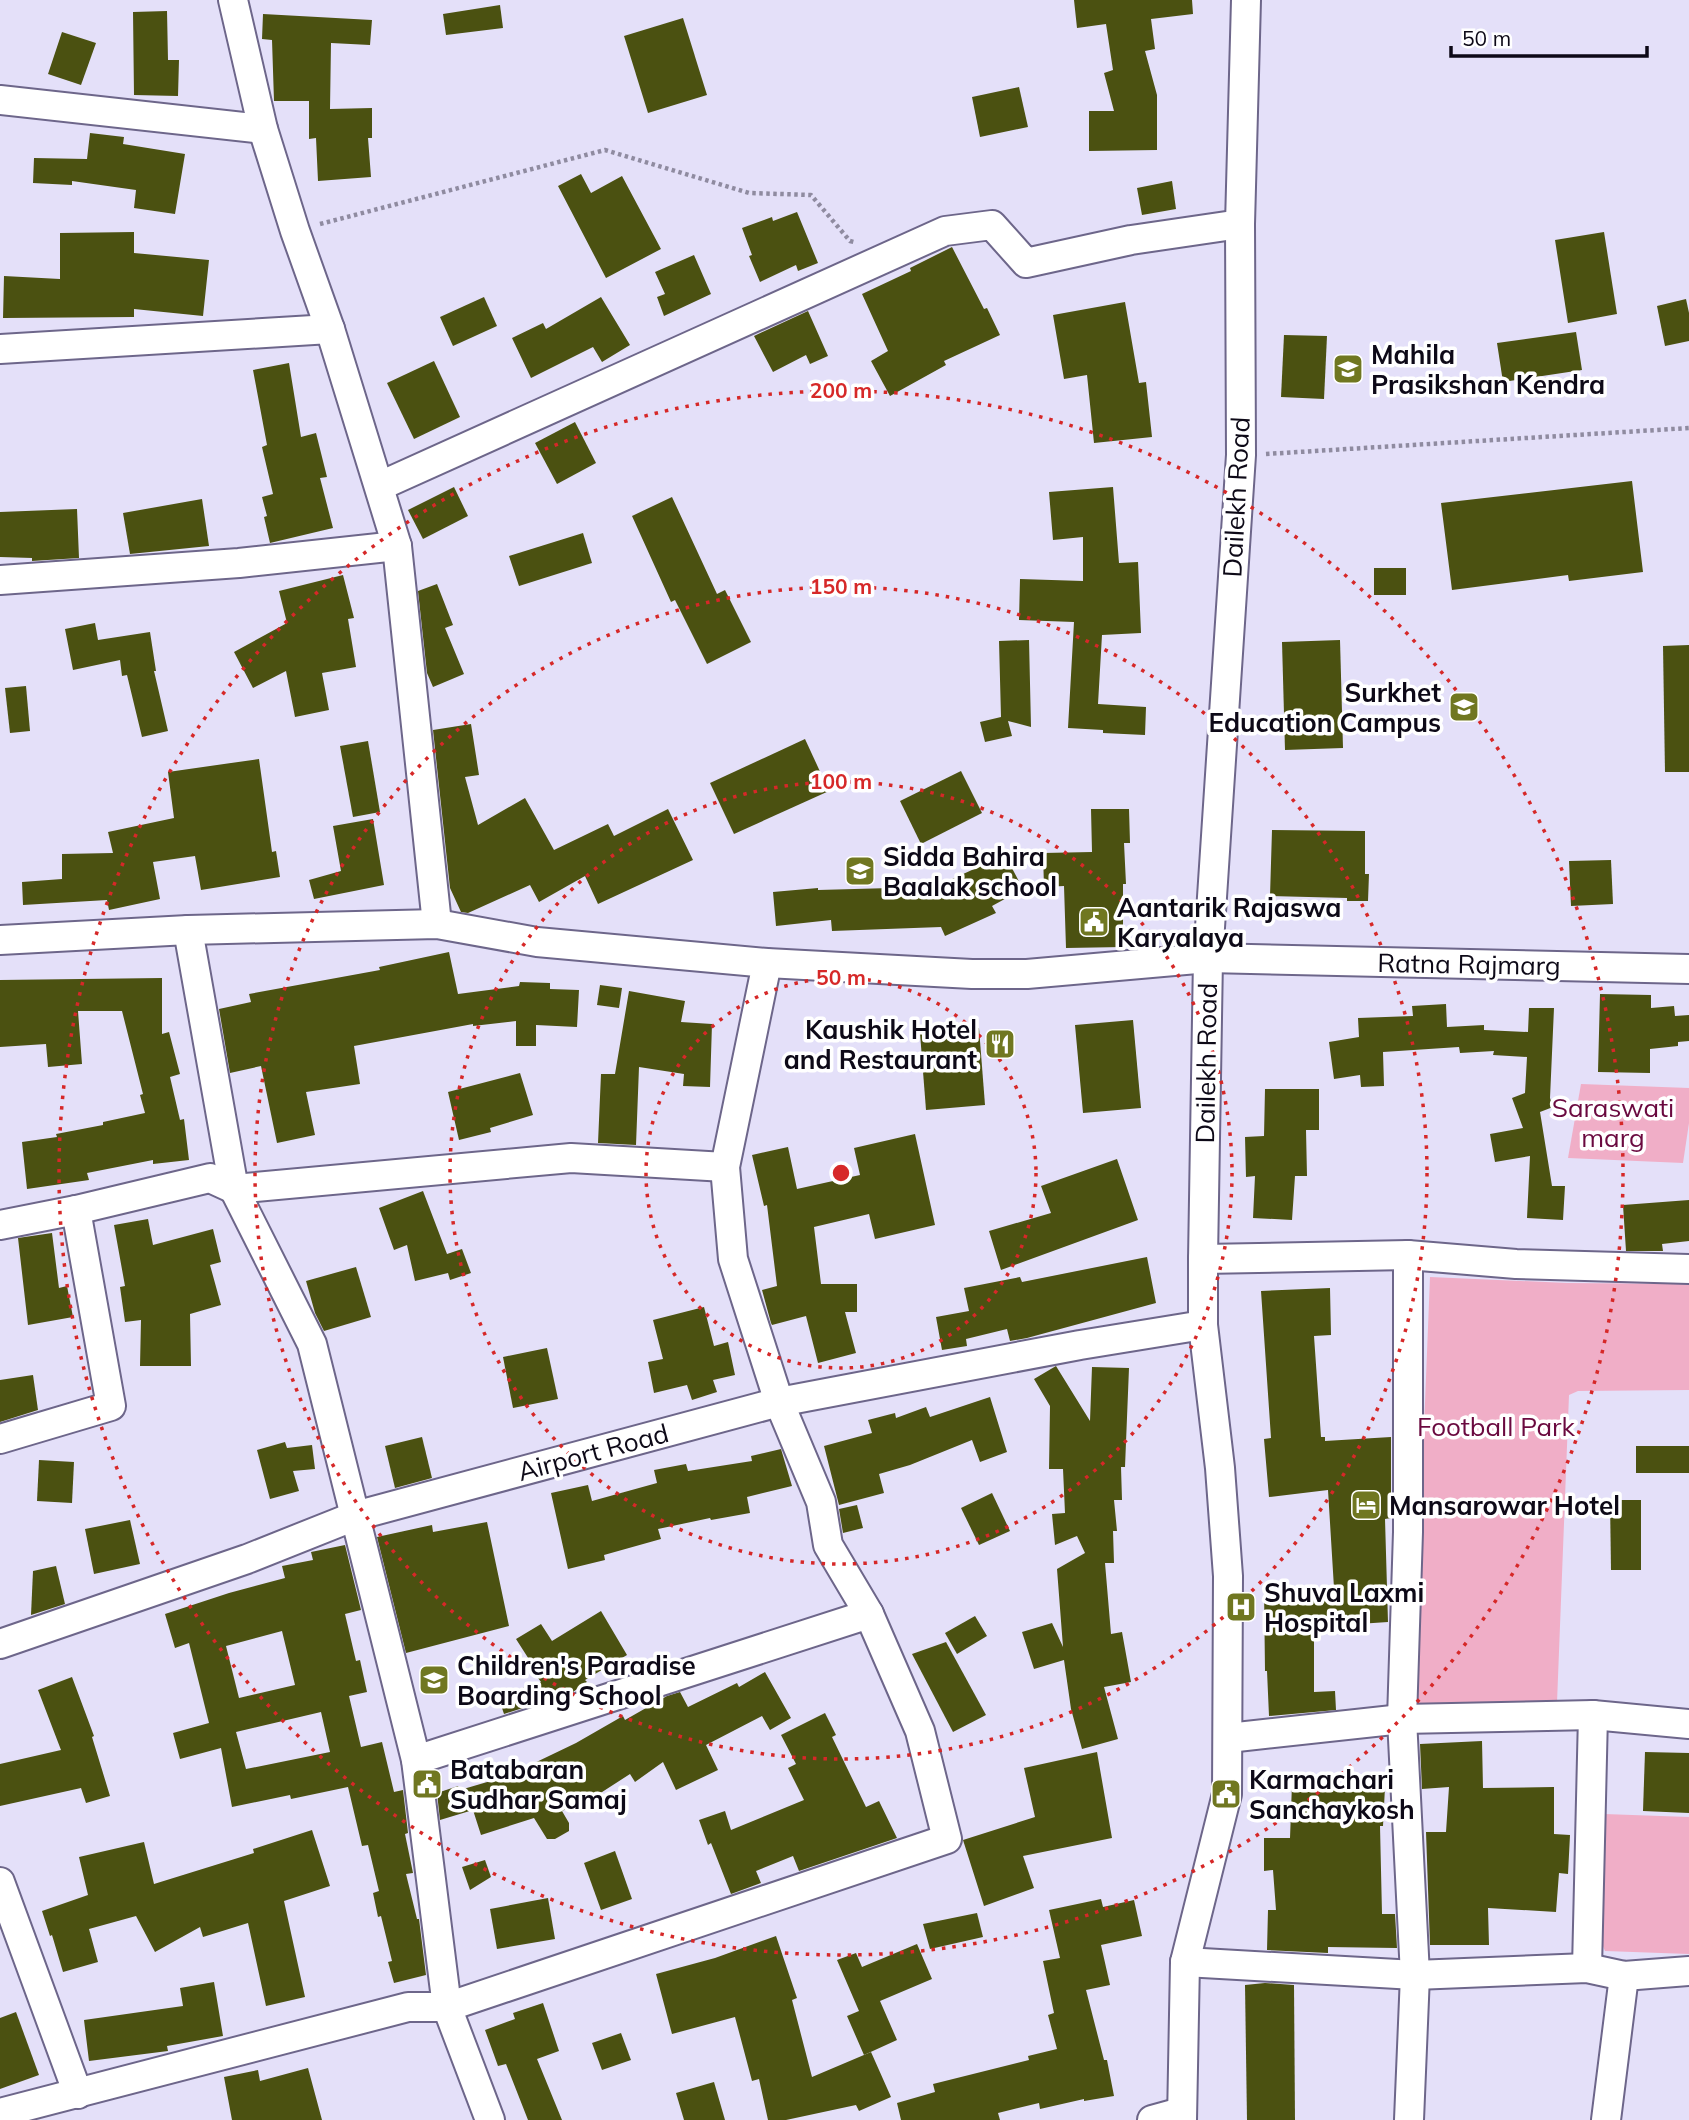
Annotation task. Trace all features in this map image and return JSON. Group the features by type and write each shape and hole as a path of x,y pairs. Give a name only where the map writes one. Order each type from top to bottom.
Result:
{"street":[{"path":"233,0 263,129 330,329 397,546 437,924"},
{"name":"Dailekh Road","path":"1182,2116 1185,1962 1227,1794 1228,1576 1220,1468 1203,1325 1203,1259 1208,958 1241,455 1240,224 1246,0"},
{"path":"0,100 263,129"},
{"path":"380,486 945,231 992,225 1026,263 1131,240 1240,224"},
{"path":"0,349 330,329"},
{"path":"0,580 239,563 397,546"},
{"name":"Ratna Rajmarg","path":"0,940 188,930 437,924 537,942 767,963 972,974 1027,974 1208,958 1689,969"},
{"path":"188,930 234,1189 312,1344 416,1760 447,2007 490,2120"},
{"path":"0,2113 408,2007 447,2007 947,1839 920,1731 869,1615 828,1545 821,1502 779,1402 733,1259 725,1167 767,963"},
{"path":"0,1224 76,1210 209,1178 234,1189 571,1158 725,1167"},
{"path":"0,1439 111,1406 76,1210"},
{"path":"1203,1259 1408,1255 1516,1264 1689,1269"},
{"path":"1408,1255 1408,1532 1402,1719 1415,1975 1409,2120"},
{"name":"Airport Road","path":"0,1644 247,1559 355,1516 779,1402 1080,1345 1203,1325"},
{"path":"416,1760 869,1615"},
{"path":"1587,1968 1593,1715"},
{"path":"1228,1738 1402,1719 1593,1715 1689,1724"},
{"path":"0,1882 78,2094"},
{"path":"1185,1962 1415,1975 1587,1968 1624,1976 1689,1970"},
{"path":"1606,2120 1624,1976"},
{"path":"1152,2120 1182,2116"}],"path":[{"path":"295,231 605,150 749,193 811,195 850,241 899,253"},
{"path":"1241,455 1689,428"}],"green space":[{"name":"Saraswati marg","path":"1581,1084 1689,1088 1689,1123 1683,1163 1568,1158"},
{"name":"Football Park","path":"1430,1277 1567,1283 1689,1284 1689,1390 1578,1391 1569,1395 1557,1703 1413,1705"},
{"path":"1604,1814 1689,1817 1689,1954 1605,1951 1596,1930"}],"building":[{"path":"1074,0 1192,0 1193,14 1151,19 1155,49 1145,51 1157,95 1157,150 1089,151 1089,111 1114,111 1104,73 1113,70 1106,24 1077,28"},
{"path":"500,5 503,28 446,35 443,14"},
{"path":"167,11 168,60 179,60 178,96 134,95 133,12"},
{"path":"263,14 372,20 370,45 331,43 330,109 372,108 372,138 368,138 371,177 318,181 316,138 309,139 309,101 274,101 272,40 262,39"},
{"path":"683,18 707,95 648,113 624,36"},
{"path":"62,32 96,43 81,85 48,74"},
{"path":"1019,87 1028,127 980,137 972,97"},
{"path":"90,133 124,137 123,144 185,154 175,214 134,208 136,190 72,181 72,185 33,183 34,158 87,159"},
{"path":"581,174 591,193 622,176 661,249 606,278 558,186"},
{"path":"1172,181 1176,209 1142,215 1137,188"},
{"path":"797,212 818,263 798,271 796,265 760,282 749,256 752,255 742,228 772,217 773,221"},
{"path":"134,232 134,253 209,260 203,316 134,309 134,317 3,318 4,276 60,279 60,233"},
{"path":"1604,232 1617,314 1568,323 1555,240"},
{"path":"952,247 1000,335 944,361 946,365 890,396 871,361 888,351 862,294 911,271 910,268"},
{"path":"694,255 711,294 664,316 657,297 665,294 655,272"},
{"path":"484,297 497,326 453,346 440,317"},
{"path":"601,297 630,345 602,362 593,347 531,378 512,338 543,323 546,329"},
{"path":"1686,299 1689,341 1665,346 1657,306"},
{"path":"1125,302 1139,383 1146,382 1152,437 1094,443 1087,375 1064,379 1053,315"},
{"path":"808,311 828,356 810,364 806,355 773,372 754,336"},
{"path":"1576,332 1582,370 1503,382 1497,343"},
{"path":"1284,335 1327,336 1324,399 1281,397"},
{"path":"434,361 460,417 414,439 387,383"},
{"path":"289,363 301,437 316,433 327,477 320,478 333,528 270,543 262,497 273,494 262,447 267,445 253,370"},
{"path":"575,422 596,463 557,484 535,443"},
{"path":"1632,481 1643,572 1569,581 1568,575 1452,590 1441,503"},
{"path":"454,487 468,516 423,539 408,510"},
{"path":"1113,487 1119,563 1138,562 1141,633 1102,635 1098,704 1146,707 1145,735 1068,728 1074,622 1019,620 1020,579 1083,581 1083,537 1053,540 1049,492"},
{"path":"672,497 717,594 725,590 751,642 707,664 675,600 671,602 632,516"},
{"path":"202,499 209,546 130,554 123,513"},
{"path":"77,509 79,558 32,561 32,558 0,557 0,512"},
{"path":"583,533 592,563 519,586 509,556"},
{"path":"1374,568 1406,568 1406,595 1374,595"},
{"path":"343,575 354,618 348,619 356,667 322,673 329,710 295,717 286,671 253,688 234,652 287,623 279,591"},
{"path":"437,584 453,625 445,628 464,674 433,687 427,673 418,591"},
{"path":"95,623 98,640 150,632 154,671 168,731 142,737 127,675 122,676 120,660 73,670 65,629"},
{"path":"1029,640 1031,727 1008,721 1012,736 985,742 980,722 1001,717 999,641"},
{"path":"1340,640 1343,748 1285,750 1282,642"},
{"path":"1689,645 1689,772 1665,772 1663,646"},
{"path":"26,686 30,731 10,733 5,688"},
{"path":"471,724 479,775 465,777 478,825 525,798 554,850 608,824 614,836 668,809 693,860 598,904 585,876 539,902 530,885 468,913 461,912 450,888 433,730"},
{"path":"805,739 829,791 734,834 710,783"},
{"path":"368,741 380,812 353,817 340,746"},
{"path":"259,759 272,852 276,851 280,877 201,890 195,856 153,862 160,899 109,910 107,900 23,905 22,882 62,879 62,854 113,853 108,832 174,818 168,772"},
{"path":"961,771 982,813 921,844 900,801"},
{"path":"1091,809 1129,809 1130,843 1124,843 1126,884 1123,884 1123,947 1066,948 1064,886 1044,887 1043,853 1092,852"},
{"path":"373,819 384,885 314,899 309,880 341,871 333,826"},
{"path":"1272,830 1365,831 1365,874 1369,874 1368,901 1270,896"},
{"path":"1005,855 1023,889 992,906 996,913 945,936 941,927 832,931 831,920 776,926 773,892 818,888 891,888 890,896 919,894"},
{"path":"1611,860 1613,904 1571,906 1569,861"},
{"path":"449,952 458,994 519,986 520,982 550,983 550,989 579,990 577,1027 536,1025 536,1046 516,1046 516,1021 473,1024 354,1046 360,1084 306,1092 315,1135 277,1143 261,1066 230,1073 219,1009 251,1002 249,994 380,970 379,967"},
{"path":"162,978 162,1034 169,1032 180,1074 170,1077 180,1120 184,1119 189,1160 153,1164 153,1160 87,1173 89,1180 27,1189 22,1142 57,1137 56,1134 145,1113 140,1095 143,1094 122,1011 78,1011 82,1064 48,1067 46,1044 0,1047 0,980"},
{"path":"600,985 622,988 619,1008 597,1005"},
{"path":"629,991 685,1001 681,1022 712,1024 710,1087 683,1086 684,1074 639,1067 636,1145 598,1143 601,1074 615,1074"},
{"path":"1600,994 1651,995 1651,1008 1674,1006 1675,1016 1689,1015 1689,1041 1678,1042 1678,1046 1650,1049 1650,1073 1598,1072"},
{"path":"1446,1004 1447,1027 1484,1025 1484,1030 1528,1032 1529,1008 1554,1008 1550,1098 1553,1107 1540,1112 1552,1186 1565,1186 1563,1220 1527,1218 1530,1156 1495,1162 1490,1134 1523,1128 1512,1098 1525,1093 1527,1057 1493,1055 1494,1051 1460,1053 1459,1047 1383,1052 1384,1086 1361,1087 1360,1075 1334,1079 1329,1042 1359,1037 1358,1018 1413,1016 1412,1006"},
{"path":"1133,1020 1141,1108 1083,1113 1075,1025"},
{"path":"979,1028 985,1105 926,1110 920,1033"},
{"path":"520,1073 533,1115 490,1128 491,1132 459,1140 448,1092"},
{"path":"1265,1089 1319,1089 1319,1130 1306,1130 1307,1176 1295,1176 1292,1220 1253,1218 1255,1176 1246,1177 1245,1137 1264,1136"},
{"path":"915,1134 935,1225 875,1239 869,1214 814,1227 821,1284 857,1284 857,1312 845,1312 856,1353 818,1363 806,1316 772,1325 771,1323 762,1290 777,1286 767,1205 764,1206 752,1155 788,1147 797,1189 860,1175 854,1148"},
{"path":"1117,1159 1138,1220 1001,1270 989,1231 1051,1213 1041,1186"},
{"path":"423,1191 447,1254 462,1249 471,1273 450,1280 448,1273 415,1281 407,1245 394,1250 379,1208"},
{"path":"1689,1200 1689,1241 1662,1244 1663,1251 1626,1251 1623,1205"},
{"path":"148,1219 153,1245 213,1229 221,1262 210,1265 221,1305 190,1314 191,1366 140,1366 141,1320 125,1322 120,1287 125,1286 114,1225"},
{"path":"52,1233 59,1288 67,1286 73,1317 28,1325 18,1238"},
{"path":"1147,1257 1156,1303 1010,1341 1007,1329 966,1339 967,1346 942,1350 936,1317 969,1311 964,1288 1020,1277 1022,1282"},
{"path":"356,1267 371,1317 324,1331 315,1313 306,1281"},
{"path":"1330,1288 1331,1335 1314,1336 1321,1437 1325,1437 1325,1441 1391,1437 1391,1518 1385,1519 1388,1622 1314,1627 1314,1692 1335,1691 1336,1710 1269,1716 1265,1671 1264,1588 1334,1588 1328,1490 1269,1497 1264,1439 1271,1438 1261,1291"},
{"path":"704,1307 714,1346 728,1342 735,1375 713,1380 717,1392 692,1400 687,1385 654,1393 648,1362 663,1359 653,1320"},
{"path":"547,1348 558,1399 513,1408 503,1357"},
{"path":"1056,1366 1090,1421 1092,1367 1129,1368 1125,1467 1121,1467 1122,1500 1114,1500 1117,1531 1113,1531 1114,1563 1105,1563 1111,1634 1122,1632 1131,1682 1104,1687 1118,1739 1082,1749 1071,1709 1064,1660 1034,1669 1022,1632 1052,1623 1063,1647 1057,1569 1085,1553 1077,1536 1055,1545 1052,1514 1065,1513 1063,1469 1049,1469 1050,1406 1034,1379"},
{"path":"33,1375 38,1410 0,1422 0,1380"},
{"path":"990,1397 1007,1452 980,1462 972,1440 910,1465 879,1474 884,1493 839,1505 824,1446 872,1433 868,1420 895,1413 896,1418 926,1407 930,1417"},
{"path":"422,1437 432,1478 395,1488 385,1446"},
{"path":"285,1442 287,1448 312,1445 315,1469 293,1471 299,1491 270,1499 257,1450"},
{"path":"1636,1446 1689,1446 1689,1473 1636,1473"},
{"path":"781,1449 792,1486 747,1497 750,1513 658,1529 661,1539 604,1555 605,1560 568,1569 551,1493 588,1485 592,1501 657,1483 654,1470 686,1464 688,1471 752,1461 751,1456"},
{"path":"39,1460 74,1462 72,1503 37,1501"},
{"path":"992,1493 1010,1531 979,1545 961,1508"},
{"path":"1610,1500 1641,1500 1641,1570 1611,1570"},
{"path":"857,1505 863,1528 843,1533 839,1509"},
{"path":"130,1520 140,1564 94,1574 85,1529"},
{"path":"487,1522 509,1626 406,1653 377,1537 432,1525 433,1532"},
{"path":"345,1545 361,1610 345,1614 356,1661 360,1660 367,1692 349,1696 361,1747 382,1742 394,1792 403,1790 408,1833 405,1834 413,1873 406,1874 419,1919 426,1975 394,1983 388,1962 392,1961 373,1893 379,1891 368,1845 362,1846 348,1787 291,1799 290,1795 232,1807 221,1748 180,1759 173,1733 209,1723 189,1643 175,1648 165,1614 285,1578 282,1566 313,1560 311,1552","holes":["282,1631 295,1685 239,1698 226,1646","321,1712 330,1752 246,1769 236,1732"]},
{"path":"56,1566 65,1604 31,1615 33,1571"},
{"path":"601,1611 627,1655 585,1680 587,1682 573,1692 504,1714 498,1696 541,1682 529,1666 532,1664 516,1639 541,1624 552,1641"},
{"path":"975,1616 987,1636 957,1654 945,1633"},
{"path":"946,1642 986,1715 953,1732 912,1654"},
{"path":"765,1672 791,1718 770,1730 762,1716 706,1745 718,1770 676,1790 663,1762 635,1782 630,1774 599,1794 562,1811 569,1823 569,1831 555,1839 547,1839 534,1818 481,1835 473,1810 440,1820 437,1793 458,1786 460,1790 528,1770 526,1767 623,1716 625,1720 667,1696 680,1692 688,1707 737,1683 739,1687"},
{"path":"72,1677 94,1736 92,1737 110,1796 86,1803 81,1788 0,1806 0,1764 61,1750 38,1690"},
{"path":"825,1713 836,1735 832,1737 866,1807 879,1801 897,1838 799,1871 793,1856 756,1871 761,1883 731,1894 699,1820 725,1811 731,1830 804,1800 788,1768 796,1764 781,1735"},
{"path":"1482,1741 1483,1788 1554,1787 1554,1834 1570,1835 1568,1874 1559,1873 1556,1912 1488,1908 1489,1945 1430,1945 1426,1832 1446,1832 1449,1787 1422,1789 1420,1744"},
{"path":"1097,1752 1112,1838 1023,1856 1034,1888 984,1906 963,1840 1035,1817 1024,1768"},
{"path":"1645,1752 1689,1753 1689,1813 1643,1811"},
{"path":"1292,1784 1385,1787 1383,1826 1380,1826 1382,1914 1395,1914 1397,1948 1328,1947 1328,1953 1267,1950 1268,1910 1276,1910 1273,1870 1264,1871 1264,1838 1290,1838"},
{"path":"312,1830 330,1886 284,1901 305,1997 266,2006 248,1923 203,1937 200,1927 155,1952 136,1916 89,1929 98,1962 63,1972 42,1911 88,1895 79,1857 144,1842 154,1884 254,1853 253,1849"},
{"path":"615,1851 632,1899 601,1910 584,1863"},
{"path":"485,1860 491,1877 470,1890 462,1867"},
{"path":"548,1898 555,1939 497,1949 490,1909"},
{"path":"1101,1899 1103,1907 1134,1900 1142,1936 1101,1945 1110,1985 1086,1990 1104,2060 1107,2060 1114,2096 1084,2099 1040,2109 1039,2103 998,2113 1000,2120 901,2120 897,2103 935,2092 933,2084 1029,2060 1028,2056 1057,2049 1048,2015 1054,2013 1043,1961 1060,1958 1049,1910"},
{"path":"977,1913 983,1937 930,1949 923,1924"},
{"path":"776,1936 797,1998 792,2000 812,2077 871,2052 891,2097 859,2111 856,2105 786,2120 768,2120 759,2079 752,2081 735,2017 672,2034 656,1974 715,1958"},
{"path":"917,1944 932,1979 880,2001 897,2040 864,2055 847,2016 859,2011 837,1960 856,1953 862,1967"},
{"path":"214,1982 223,2036 167,2046 168,2051 89,2061 84,2020 183,2006 180,1988"},
{"path":"1245,1985 1294,1985 1295,2120 1247,2120"},
{"path":"543,2003 559,2051 537,2059 562,2120 528,2120 506,2064 498,2066 485,2030 515,2019 513,2013"},
{"path":"16,2012 39,2075 0,2089 0,2018"},
{"path":"621,2033 631,2060 602,2070 592,2043"},
{"path":"308,2068 322,2120 232,2120 224,2077 258,2070 260,2081"},
{"path":"714,2082 725,2120 684,2120 676,2093"}],"place":[{"name":"Mahila Prasikshan Kendra","path":"1348,369"},
{"name":"Surkhet Education Campus","path":"1464,707"},
{"name":"Sidda Bahira Baalak school","path":"860,871"},
{"name":"Aantarik Rajaswa Karyalaya","path":"1094,922"},
{"name":"Kaushik Hotel and Restaurant","path":"1000,1044"},
{"name":"Mansarowar Hotel","path":"1366,1505"},
{"name":"Shuva Laxmi Hospital","path":"1241,1607"},
{"name":"Children's Paradise Boarding School","path":"434,1680"},
{"name":"Batabaran Sudhar Samaj","path":"427,1784"},
{"name":"Karmachari Sanchaykosh","path":"1226,1794"}]}
